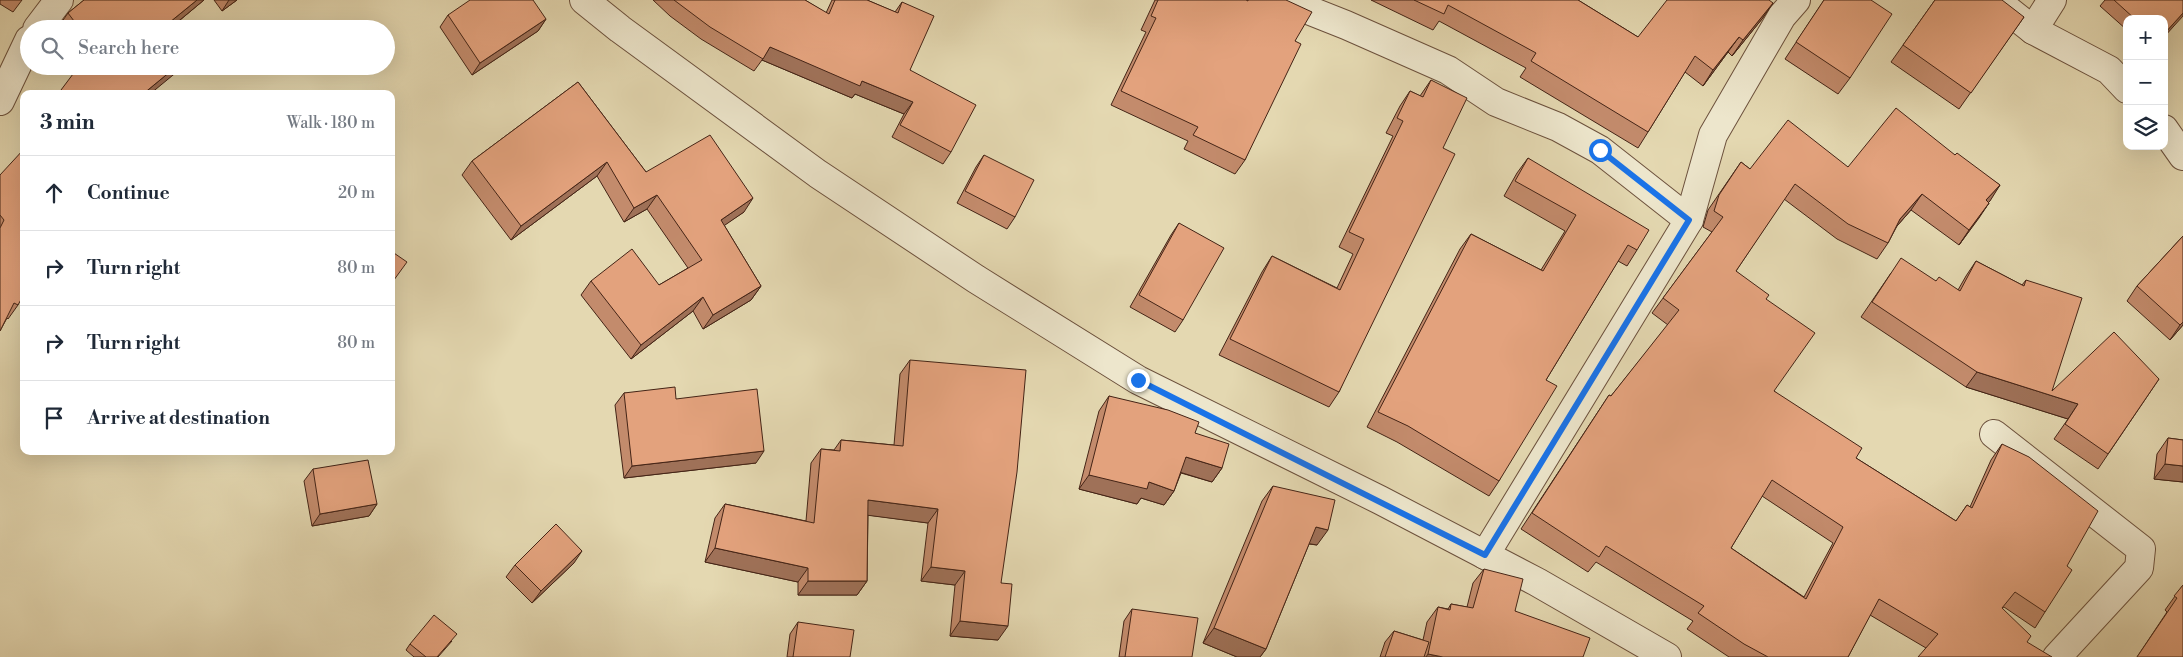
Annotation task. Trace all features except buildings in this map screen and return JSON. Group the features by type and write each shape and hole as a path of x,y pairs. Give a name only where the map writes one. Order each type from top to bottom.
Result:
{"street":[{"path":"44,20 59,0"},
{"path":"584,0 620,29 818,174 976,279 1122,370 1537,582 1667,657"},
{"path":"1283,0 1346,25 1448,70 1496,102 1558,127 1600,150 1689,220"},
{"path":"1485,555 1689,220 1713,135 1782,16 1796,0"},
{"path":"1995,0 2033,30 2109,70 2123,85"},
{"path":"2033,30 2052,0"},
{"path":"0,101 20,59"},
{"path":"2168,135 2183,156"},
{"path":"1994,434 2141,549 2139,568 2057,657"}],"route":[{"path":"1138,380 1380,500 1485,555 1689,220 1600,150"}]}
